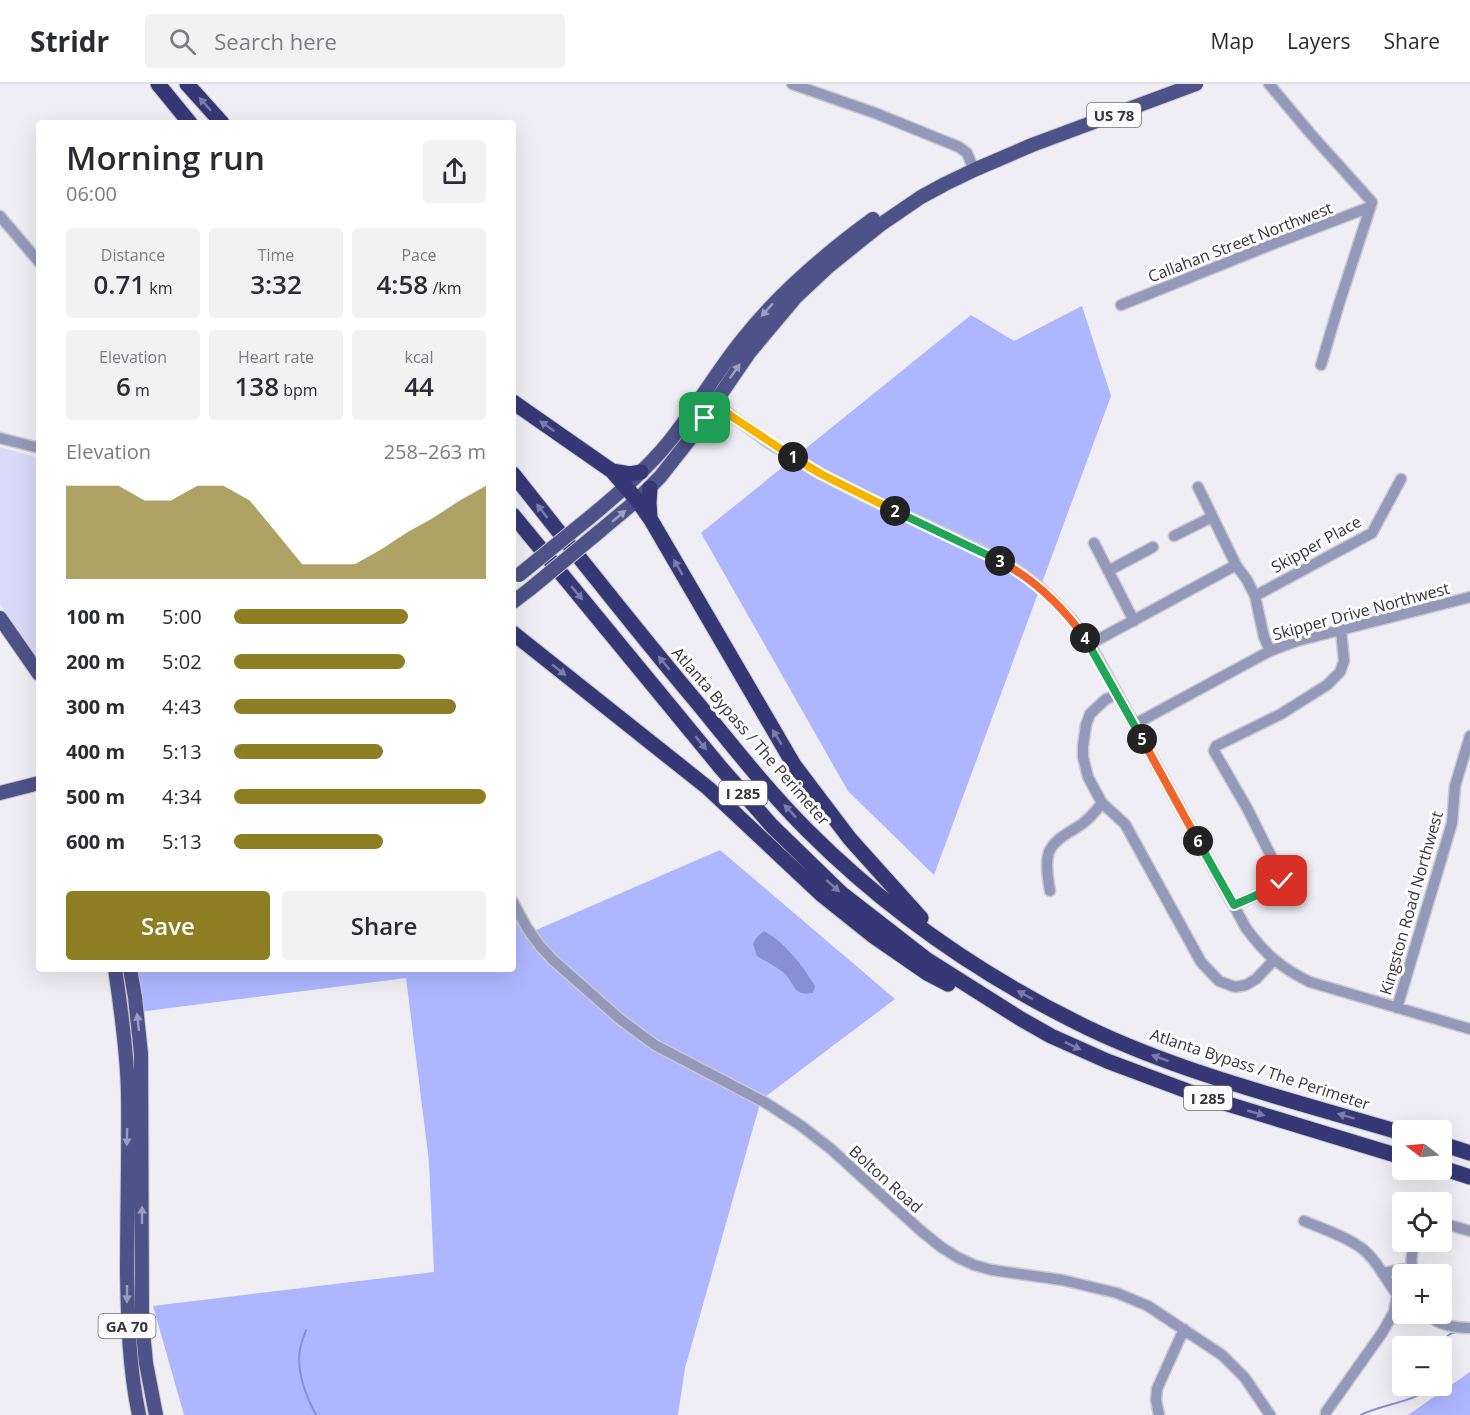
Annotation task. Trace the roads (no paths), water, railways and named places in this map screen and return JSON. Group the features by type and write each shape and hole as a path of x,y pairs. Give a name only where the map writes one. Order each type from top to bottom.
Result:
{"highway":[{"path":"158,84 188,120"},
{"path":"187,84 219,120"},
{"path":"516,404 612,471 627,486 651,520 794,765 850,840 945,945"},
{"path":"612,471 630,474 641,472"},
{"name":"Atlanta Bypass / The Perimeter","path":"516,478 636,629 772,793 807,830 876,893 945,945 1000,981 1045,1006 1145,1053 1208,1075 1392,1130"},
{"path":"650,488 651,520"},
{"name":"I 285","path":"516,519 759,812 841,893 902,942 1021,1020 1079,1049 1165,1084 1392,1154"},
{"path":"516,635 708,788 822,895 872,935 927,973 1021,1020"},
{"path":"1452,1147 1470,1153"},
{"path":"1452,1171 1470,1177"}],"main road":[{"name":"US 78","path":"516,578 641,472 669,442 742,339 759,320 794,282 857,231 898,202 934,181 1196,84"},
{"name":"US 78","path":"516,600 650,488 676,458 766,331 795,298 861,239 900,210 973,167"},
{"path":"0,618 36,670"},
{"path":"4,790 36,784"},
{"name":"GA 70","path":"115,972 128,1090 128,1335 130,1368 139,1415"},
{"name":"GA 70","path":"131,972 141,1054 142,1322 146,1363 156,1415"}],"street":[{"path":"792,84 875,113 959,147 967,153 973,167"},
{"path":"1269,84 1372,202 1321,365"},
{"name":"Callahan Street Northwest","path":"1121,305 1370,207"},
{"path":"0,216 36,258"},
{"path":"708,387 722,409 769,443 861,495 987,553 1035,583 1054,601 1090,644 1246,928 1259,946 1274,960 1310,982 1470,1029"},
{"path":"0,438 36,447"},
{"name":"Skipper Place","path":"1255,596 1372,533 1401,479"},
{"path":"1198,487 1236,566 1247,580 1255,596 1264,637 1270,651"},
{"path":"1174,536 1212,517"},
{"path":"1094,543 1134,621"},
{"path":"1108,571 1153,547"},
{"path":"1090,644 1236,566"},
{"name":"Skipper Drive Northwest","path":"1134,724 1270,651 1297,641 1470,597"},
{"path":"1234,905 1282,881 1247,808 1214,751 1216,747 1281,714 1327,685 1340,672 1344,661 1341,630"},
{"path":"1118,694 1106,699 1090,714 1086,725 1083,757 1088,777 1102,803 1125,824 1201,962 1219,981 1235,987 1246,985 1256,979 1274,960"},
{"name":"Kingston Road Northwest","path":"1397,1008 1452,824 1455,786 1470,735"},
{"path":"1050,891 1047,877 1050,851 1062,836 1079,826 1102,803"},
{"name":"Bolton Road","path":"516,908 527,928 553,960 621,1020 655,1045 766,1103 800,1125 831,1149 920,1230 949,1252 974,1265 992,1270 1062,1280 1117,1293 1148,1306 1222,1355 1245,1378 1270,1415"},
{"path":"1304,1221 1362,1248 1397,1295 1394,1312 1382,1333 1323,1414"},
{"path":"1452,1226 1470,1231"},
{"path":"1382,1273 1392,1272"},
{"path":"1444,1324 1470,1328"},
{"path":"1159,1415 1156,1400 1157,1389 1184,1329"}],"waterway":[{"path":"306,1330 300,1349 299,1366 305,1392 316,1415"},
{"path":"1448,1336 1458,1331"},
{"path":"1361,1415 1417,1396"}]}
